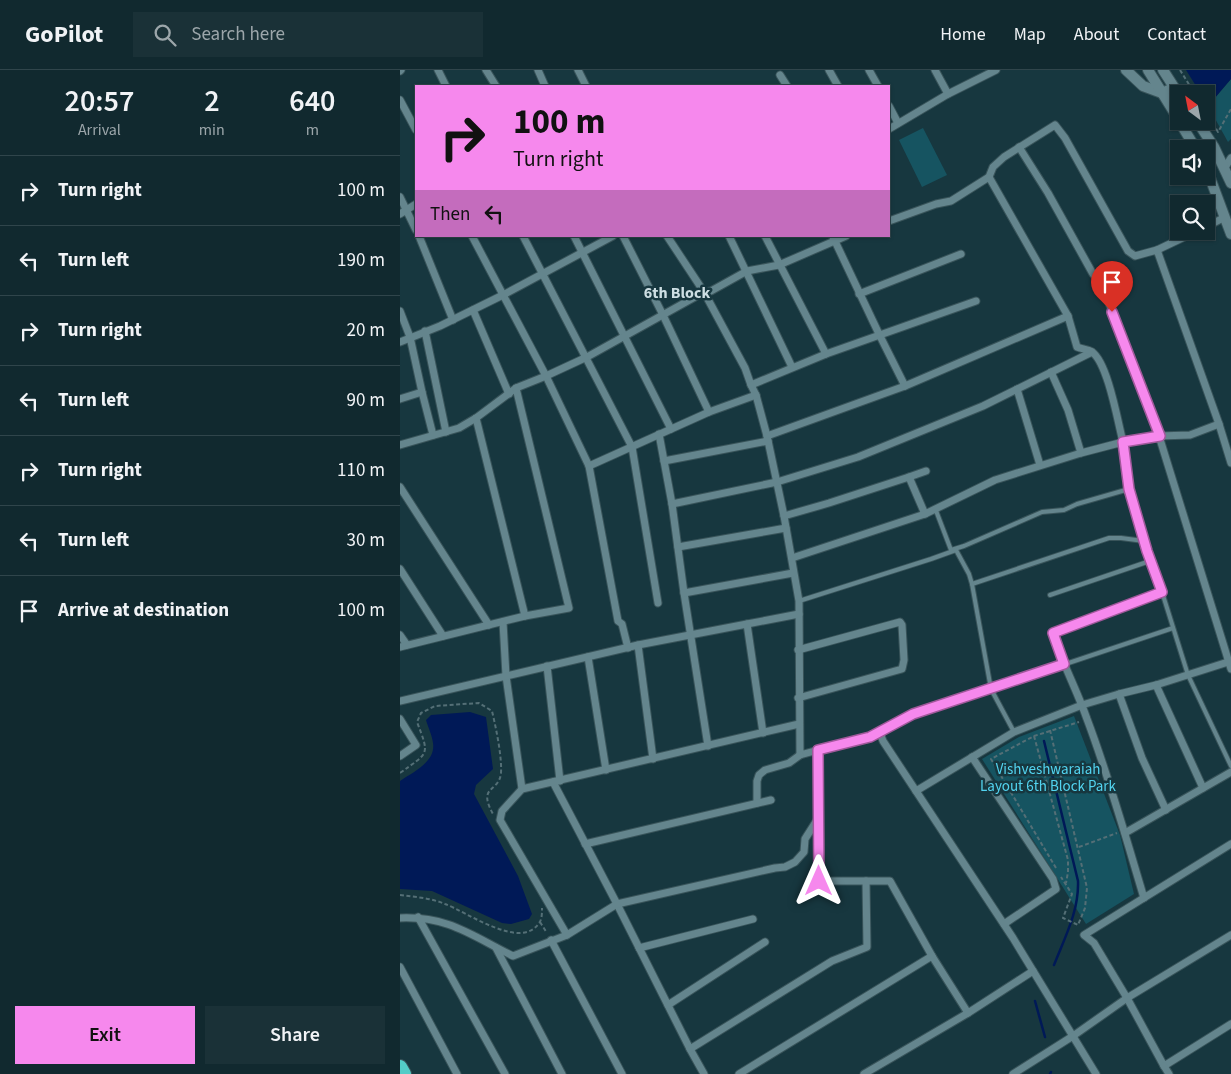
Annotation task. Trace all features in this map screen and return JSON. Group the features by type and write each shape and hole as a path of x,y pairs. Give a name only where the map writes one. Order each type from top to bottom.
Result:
{"highway":[{"path":"400,1067 404,1074"}],"main road":[{"path":"1126,70 1144,86 1162,93 1170,92"},
{"path":"1148,70 1170,106"},
{"path":"1163,70 1172,85"},
{"path":"1203,130 1214,147 1231,183"},
{"path":"1214,185 1228,215 1231,234"}],"street":[{"path":"438,70 446,85"},
{"path":"486,70 495,85"},
{"path":"538,70 545,85"},
{"path":"578,70 586,85"},
{"path":"829,70 837,85"},
{"path":"869,70 877,85"},
{"path":"935,70 948,94"},
{"path":"890,128 948,94 994,71"},
{"path":"780,75 786,85"},
{"path":"400,100 415,128"},
{"path":"890,108 898,123"},
{"path":"890,221 936,204 951,201 989,177 993,167 1019,146 1055,125 1065,138 1128,251 1135,256 1157,250 1178,240"},
{"path":"916,791 1014,732 1082,705 1230,664 1160,436 1101,282 1093,274 1048,193 1019,146"},
{"path":"1224,169 1231,158"},
{"path":"989,177 1068,316 1077,347 1092,352 1105,374 1123,442"},
{"path":"400,197 403,212 415,229"},
{"path":"403,212 415,205"},
{"path":"1215,222 1228,215"},
{"path":"419,237 453,320"},
{"path":"473,237 546,376 590,466 618,621 622,624 628,648"},
{"path":"524,237 632,447 658,603"},
{"path":"574,237 671,428"},
{"path":"400,342 453,320 611,237"},
{"path":"624,237 709,412"},
{"path":"668,237 704,292 746,368 750,385 756,395 777,482 799,601 798,698 800,755"},
{"path":"730,237 792,367"},
{"path":"765,237 826,354"},
{"path":"400,445 459,428 476,418 516,388 587,357 704,292 711,291 747,272 779,265 834,238 859,294 905,386"},
{"path":"1157,250 1231,463"},
{"path":"859,294 961,254"},
{"path":"750,385 879,334 976,301"},
{"path":"473,310 508,394"},
{"path":"400,311 410,337 433,435"},
{"path":"664,461 767,439 905,386 1068,316"},
{"path":"425,331 446,432"},
{"path":"672,504 777,482 858,457 983,406 1092,352"},
{"path":"1051,372 1068,410 1081,452"},
{"path":"400,635 403,646 525,616 568,608 516,388"},
{"path":"1017,389 1040,465"},
{"path":"400,399 422,392"},
{"path":"590,466 671,428 756,395"},
{"path":"476,418 525,616"},
{"path":"792,558 925,514 995,480 1081,452 1160,436 1190,435 1219,424"},
{"path":"659,434 672,504 708,746"},
{"path":"784,516 926,471"},
{"path":"909,476 925,514"},
{"path":"400,487 489,625"},
{"path":"678,547 786,528"},
{"path":"400,569 444,636"},
{"path":"684,592 794,573"},
{"path":"400,701 638,645 799,614"},
{"path":"503,622 506,676 522,789"},
{"path":"798,650 900,622 902,625 904,660 902,669 798,698"},
{"path":"747,624 763,733"},
{"path":"1053,633 1088,719 1144,898"},
{"path":"638,645 654,759"},
{"path":"588,657 606,770"},
{"path":"547,666 556,781 585,844 704,1074"},
{"path":"1156,685 1203,788"},
{"path":"1119,694 1142,758 1166,810"},
{"path":"400,719 416,745 400,756"},
{"path":"567,935 500,820 502,811 522,789 799,724"},
{"path":"757,803 757,781 759,775 765,770 789,763 800,755 880,733 883,741 1004,924 1096,1074"},
{"path":"818,750 819,881 890,881 932,956 968,1013"},
{"path":"972,757 1053,879 1056,889 1004,924"},
{"path":"1124,832 1231,772"},
{"path":"585,844 771,800"},
{"path":"400,918 418,917 444,922 475,935 513,956 567,935 617,904 785,867 795,862 804,852 805,839 818,817"},
{"path":"1169,1074 1094,943 1084,935 1231,844"},
{"path":"690,1049 832,961 867,947 866,881"},
{"path":"418,917 505,1074"},
{"path":"639,948 753,919"},
{"path":"1013,1074 1073,1036 1127,998 1231,935"},
{"path":"551,940 622,1074"},
{"path":"668,1005 765,942"},
{"path":"496,948 562,1074"},
{"path":"738,1074 932,956"},
{"path":"400,967 457,1074"},
{"path":"864,1074 968,1013 1033,971"},
{"path":"1164,1066 1231,1024"}],"lane":[{"path":"1123,442 1129,489 1150,561 1162,592 1188,675 1231,766"},
{"path":"951,550 1042,512 1064,510 1077,504 1129,489"},
{"path":"935,508 951,550"},
{"path":"972,584 1110,538 1144,541"},
{"path":"951,550 956,550"},
{"path":"956,550 969,574 972,584 991,688 1014,732"},
{"path":"799,601 931,560 956,550"},
{"path":"1050,595 1150,561"},
{"path":"1053,633 1162,592"},
{"path":"880,733 913,714 1173,628"}],"path":[{"path":"1180,70 1189,85"},
{"path":"1215,127 1218,132 1231,109"},
{"path":"400,773 421,758 426,752 426,746 417,722 421,713 435,706 479,702 492,710 497,730 501,774 498,783 490,788 487,794 487,803 495,818"},
{"path":"1050,730 1086,882 1085,908 1078,925 1064,918 1072,894 992,759 1034,736 1050,730 1088,719"},
{"path":"1034,736 1068,860 1066,884"},
{"path":"1078,847 1124,832"},
{"path":"400,895 418,897 444,904 502,931 517,934 533,929 540,922 543,905"},
{"path":"540,922 551,940"}],"green space":[{"path":"1231,79 1231,139 1228,142 1215,119 1215,98"},
{"path":"923,128 947,175 922,187 899,140"},
{"name":"Vishveshwaraiah Layout 6th Block Park","path":"1074,716 1120,835 1134,894 1086,924 982,759 1019,737"}],"shaded area":[{"path":"1186,70 1231,70 1231,79 1215,98 1215,85 1195,85"},
{"path":"470,712 486,717 493,769 476,785 474,794 518,876 532,914 529,919 511,924 502,923 432,891 400,889 400,781 422,766 431,756 433,743 426,720 431,715"}],"waterway":[{"path":"1044,741 1078,881 1074,913 1054,965"},
{"path":"1035,1001 1045,1037"}],"district":[{"name":"6th Block","path":"677,293"}],"route":[{"path":"819,881 818,750 870,737 913,714 1064,664 1053,633 1162,592 1147,551 1129,489 1123,442 1160,436 1112,312"}]}
